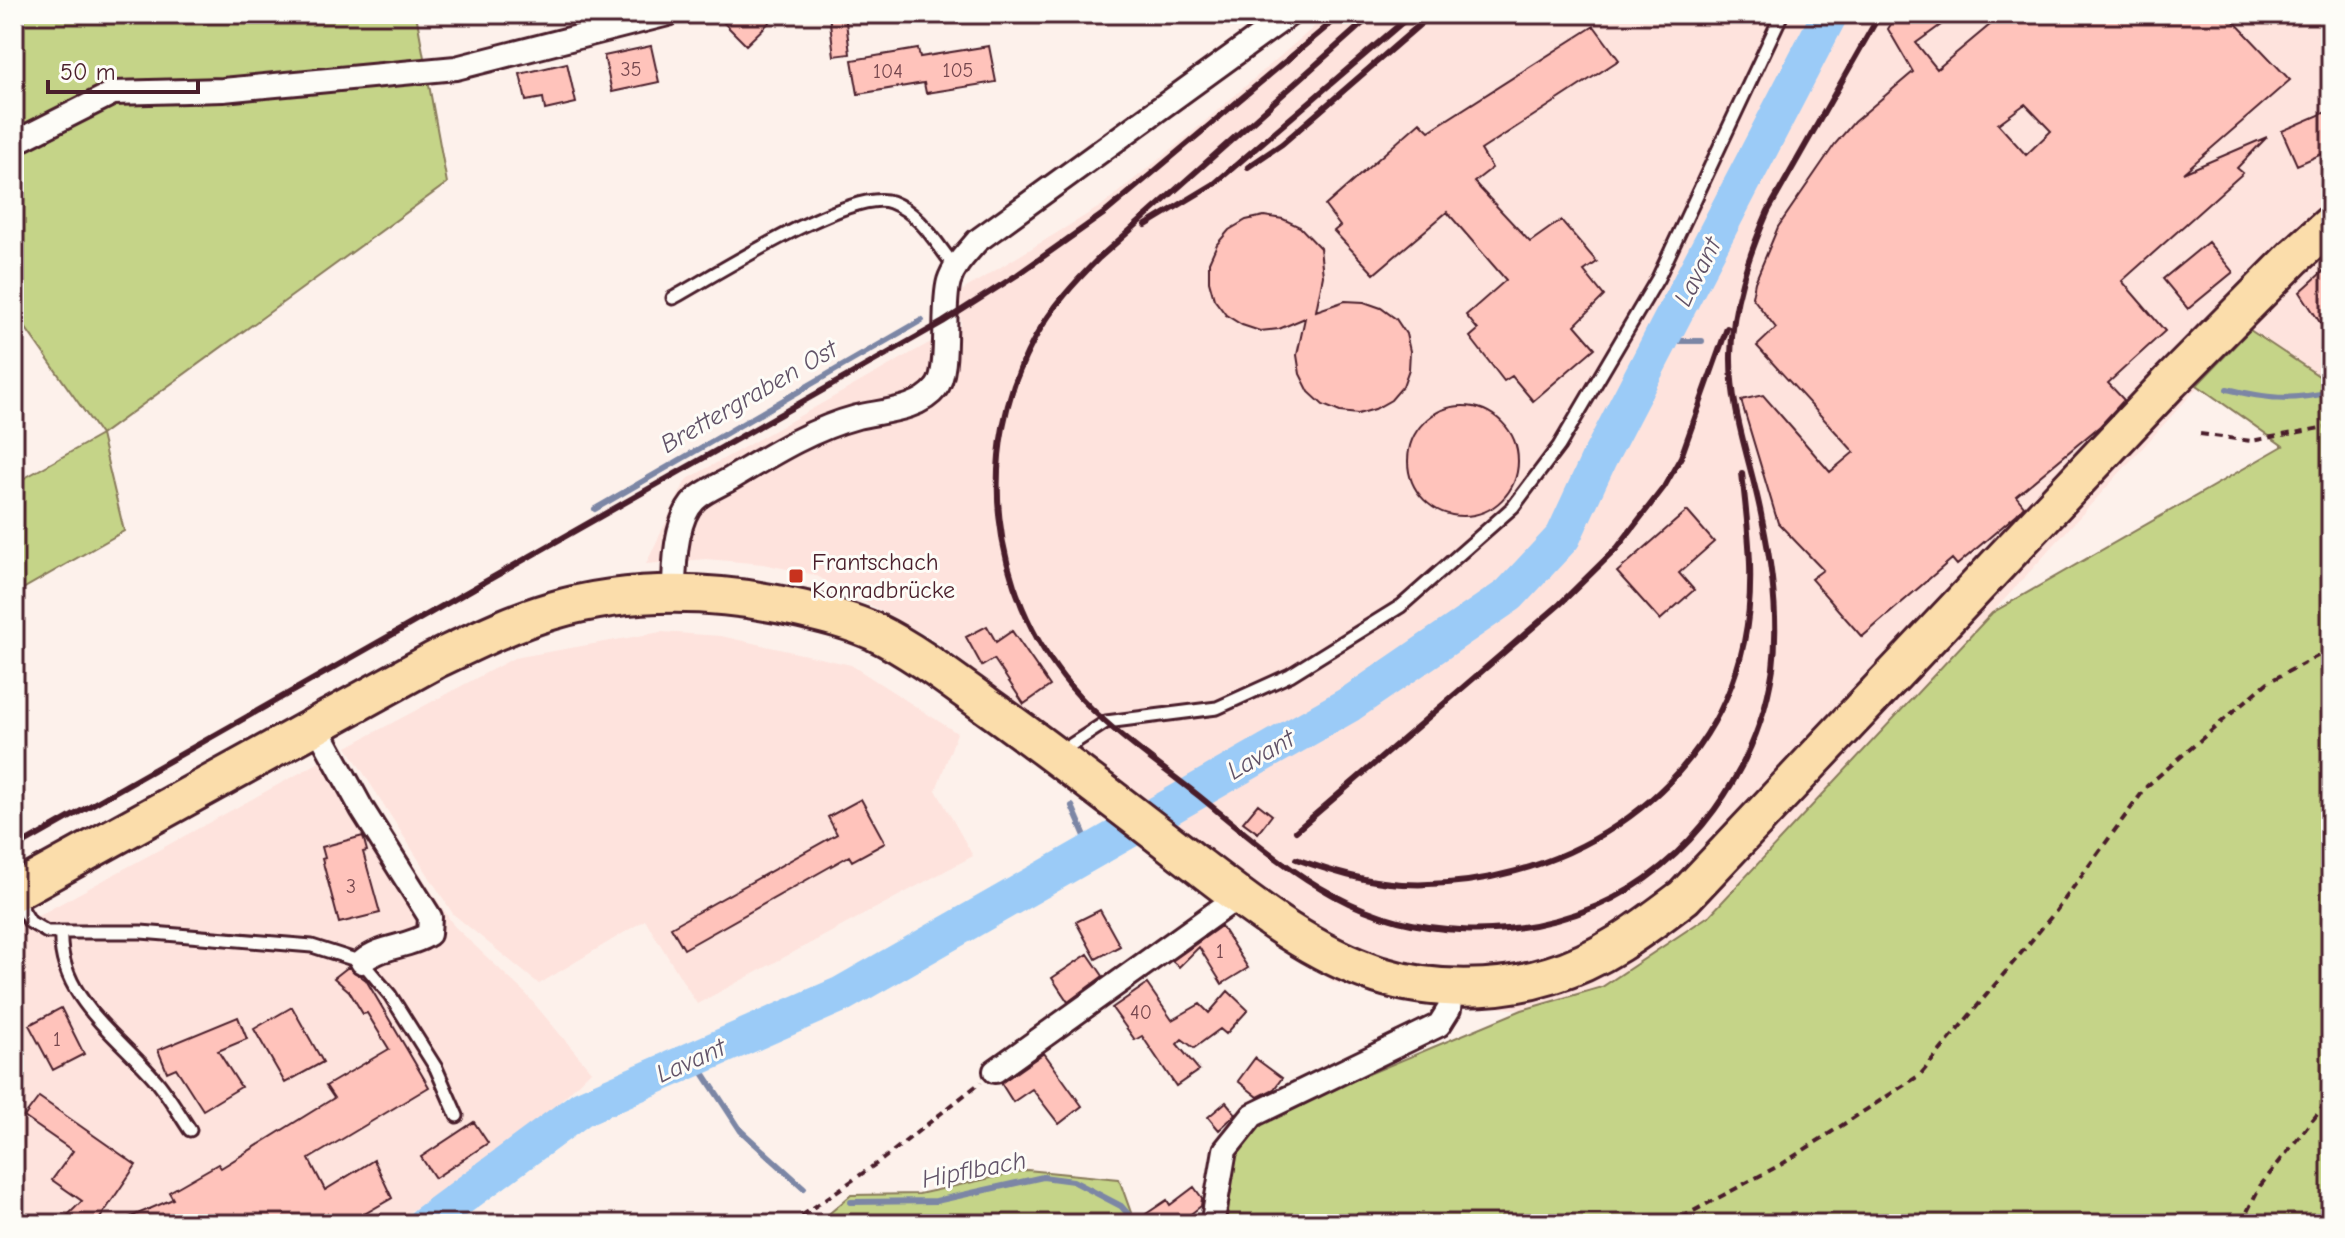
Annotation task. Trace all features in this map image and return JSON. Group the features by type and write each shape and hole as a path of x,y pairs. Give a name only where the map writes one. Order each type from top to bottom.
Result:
{"main road":[{"path":"14,894 435,660 502,628 552,610 601,600 674,593 720,594 768,601 834,617 875,632 933,667 1056,755 1287,931 1334,958 1380,975 1417,984 1452,987 1502,985 1565,970 1593,959 1633,935 1684,897 2170,382 2331,224"}],"street":[{"path":"14,143 113,93 223,90 456,68 668,14"},
{"path":"674,593 675,558 682,523 694,500 781,448 832,423 914,404 937,388 943,375 945,300 950,279 955,267 977,241 1290,14"},
{"path":"316,725 362,809 430,917 429,934 419,941 373,953 362,962"},
{"path":"995,1071 1239,896"},
{"path":"1214,1214 1225,1150 1253,1115 1439,1025 1449,1009 1452,987"}],"lane":[{"path":"1056,755 1106,722 1217,708 1290,675 1401,606 1513,507 1559,446 1658,278 1782,14"},
{"path":"673,298 828,213 857,202 880,199 905,209 924,225 955,267"},
{"path":"14,894 37,929 47,932 141,932 312,946 362,962 390,995 436,1068 457,1116"},
{"path":"61,932 60,952 69,979 104,1028 158,1083 190,1130"}],"path":[{"path":"2200,434 2251,441 2331,426"},
{"path":"1669,1224 1782,1164 1920,1075 2056,911 2147,786 2268,682 2331,649"},
{"path":"790,1224 883,1159 995,1071"},
{"path":"2241,1224 2260,1186 2331,1097"}],"shaded area":[{"path":"1329,14 2331,14 2331,384 2249,331 1992,613 1710,915 1602,987 1522,1010 1426,1000 1332,982 1106,769 931,638 815,575 763,564 706,559 646,564 686,480 961,325 958,293 1101,206 1188,136"},
{"path":"661,632 721,636 851,665 957,733 936,790 973,856 697,1004 645,920 539,984 453,914 347,747 514,658"},
{"path":"340,751 454,926 526,994 591,1071 530,1131 392,1224 14,1224 14,929"}],"green space":[{"path":"14,14 416,14 447,183 101,435 20,320 14,319"},
{"path":"2250,330 2331,384 2331,1224 1227,1224 1234,1150 1261,1119 1522,1010 1602,987 1710,915 1992,613 2283,446 2197,385"},
{"path":"101,435 124,531 14,594 14,484"},
{"path":"1027,1170 1119,1179 1135,1224 817,1224 851,1195 919,1194"}],"building":[{"path":"731,14 778,14 746,45 723,22"},
{"path":"829,14 845,14 850,54 834,56"},
{"path":"1897,14 1956,14 1916,43 1937,69 2003,14 2227,14 2290,80 2183,173 2267,137 2237,168 2243,173 2122,281 2165,331 2108,383 2124,400 2100,426 2016,496 2024,506 2017,514 1957,565 1952,559 1862,637 1811,579 1823,570 1778,523 1741,400 1763,395 1830,472 1854,452 1757,346 1776,328 1752,297 1755,282 1778,227 1835,144 1854,122 1913,72 1888,29","holes":["2025,104 2051,131 2026,155 1998,124"]},
{"path":"1594,26 1619,60 1481,150 1492,168 1474,182 1530,242 1561,220 1597,262 1584,271 1604,296 1575,325 1595,348 1533,401 1512,376 1504,381 1470,337 1478,330 1466,315 1506,280 1447,212 1374,274 1334,231 1340,226 1325,206 1420,122 1429,131"},
{"path":"651,46 659,82 612,92 604,56"},
{"path":"989,46 996,82 926,93 924,83 858,94 852,60 918,49 920,57"},
{"path":"567,63 576,103 545,110 543,98 526,101 520,74"},
{"path":"2326,112 2331,125 2331,150 2297,165 2282,131"},
{"path":"1264,216 1283,219 1300,227 1320,248 1323,276 1316,311 1345,301 1364,302 1381,308 1396,319 1406,334 1410,351 1409,369 1403,386 1391,400 1358,414 1340,412 1323,405 1309,392 1300,374 1297,355 1305,318 1279,329 1260,331 1226,315 1214,299 1209,281 1209,262 1217,244 1229,230 1246,220"},
{"path":"2208,242 2233,272 2188,309 2163,279"},
{"path":"2331,264 2331,317 2321,324 2300,292"},
{"path":"1463,406 1484,410 1502,422 1514,440 1518,461 1514,482 1502,500 1484,512 1463,516 1442,512 1424,500 1412,482 1408,461 1412,440 1424,422 1442,410"},
{"path":"1687,511 1714,542 1679,573 1694,590 1660,620 1617,572"},
{"path":"987,626 996,642 1012,631 1050,686 1024,704 994,659 982,666 966,637"},
{"path":"861,799 885,843 852,861 849,856 684,949 671,927 837,834 828,817"},
{"path":"1258,804 1272,815 1258,833 1243,822"},
{"path":"363,836 367,851 363,852 380,913 339,923 322,859 325,858 322,847"},
{"path":"1100,910 1120,946 1096,959 1076,922"},
{"path":"1221,926 1248,968 1222,984 1199,947 1179,967 1172,961"},
{"path":"1088,954 1103,976 1068,1002 1052,978"},
{"path":"348,967 366,980 429,1087 309,1159 325,1190 374,1160 392,1198 347,1224 114,1224 173,1199 169,1192 218,1164 221,1168 334,1098 326,1086 389,1049 367,1013 363,1014 349,991 334,978"},
{"path":"1147,984 1172,1020 1200,1004 1209,1013 1228,991 1248,1010 1226,1034 1220,1029 1194,1048 1182,1039 1177,1044 1199,1070 1176,1086 1142,1036 1135,1040 1112,1008"},
{"path":"292,1007 323,1062 285,1083 254,1029"},
{"path":"61,1008 84,1054 53,1070 29,1025"},
{"path":"238,1017 247,1039 218,1051 241,1087 203,1110 176,1068 167,1072 158,1050"},
{"path":"1044,1053 1082,1106 1059,1124 1032,1089 1013,1102 1001,1083"},
{"path":"1255,1058 1282,1078 1274,1089 1258,1097 1238,1081"},
{"path":"39,1097 136,1165 96,1224 59,1224 82,1201 52,1180 73,1151 24,1117"},
{"path":"1226,1102 1236,1114 1219,1130 1208,1117"},
{"path":"474,1122 488,1143 435,1178 421,1157"},
{"path":"1194,1187 1202,1198 1201,1206 1178,1224 1152,1224 1146,1214 1167,1200 1170,1205"}],"waterway":[{"name":"Lavant","path":"425,1224 582,1108 842,994 1350,704 1509,595 1563,537 1599,459 1830,14"},
{"name":"Brettergraben Ost","path":"595,509 922,320"},
{"path":"1660,341 1702,341"},
{"path":"2227,389 2279,398 2331,392"},
{"name":"Brettergraben Ost","path":"1072,806 1092,852"},
{"name":"Hipflbach","path":"694,1059 741,1131 804,1188"},
{"name":"Hipflbach","path":"851,1202 936,1201 1043,1177 1073,1181 1121,1206 1137,1224"}],"railway":[{"path":"14,849 943,322 1017,275 1106,212 1342,14"},
{"path":"1373,14 1099,258 1056,305 1035,338 1016,381 1003,425 998,471 999,518 1007,563 1022,607 1043,649 1085,703 1133,745 1317,886 1366,910 1398,921 1464,930 1498,930 1565,917 1597,906 1631,888 1662,866 1715,810 1736,777 1752,742 1765,706 1773,668 1775,612 1766,537 1734,397 1731,355 1734,317 1748,263 1768,211 1880,14"},
{"path":"1146,225 1214,184 1412,14"},
{"path":"1248,167 1282,144 1432,14"},
{"path":"1296,831 1560,604 1617,548 1664,487 1681,457 1727,328"},
{"path":"1296,859 1375,881 1402,884 1460,882 1516,871 1569,852 1618,824 1662,789 1698,747 1726,698 1744,642 1750,578 1742,473"}],"place":[{"name":"Frantschach Konradbrücke","path":"796,576"}]}
